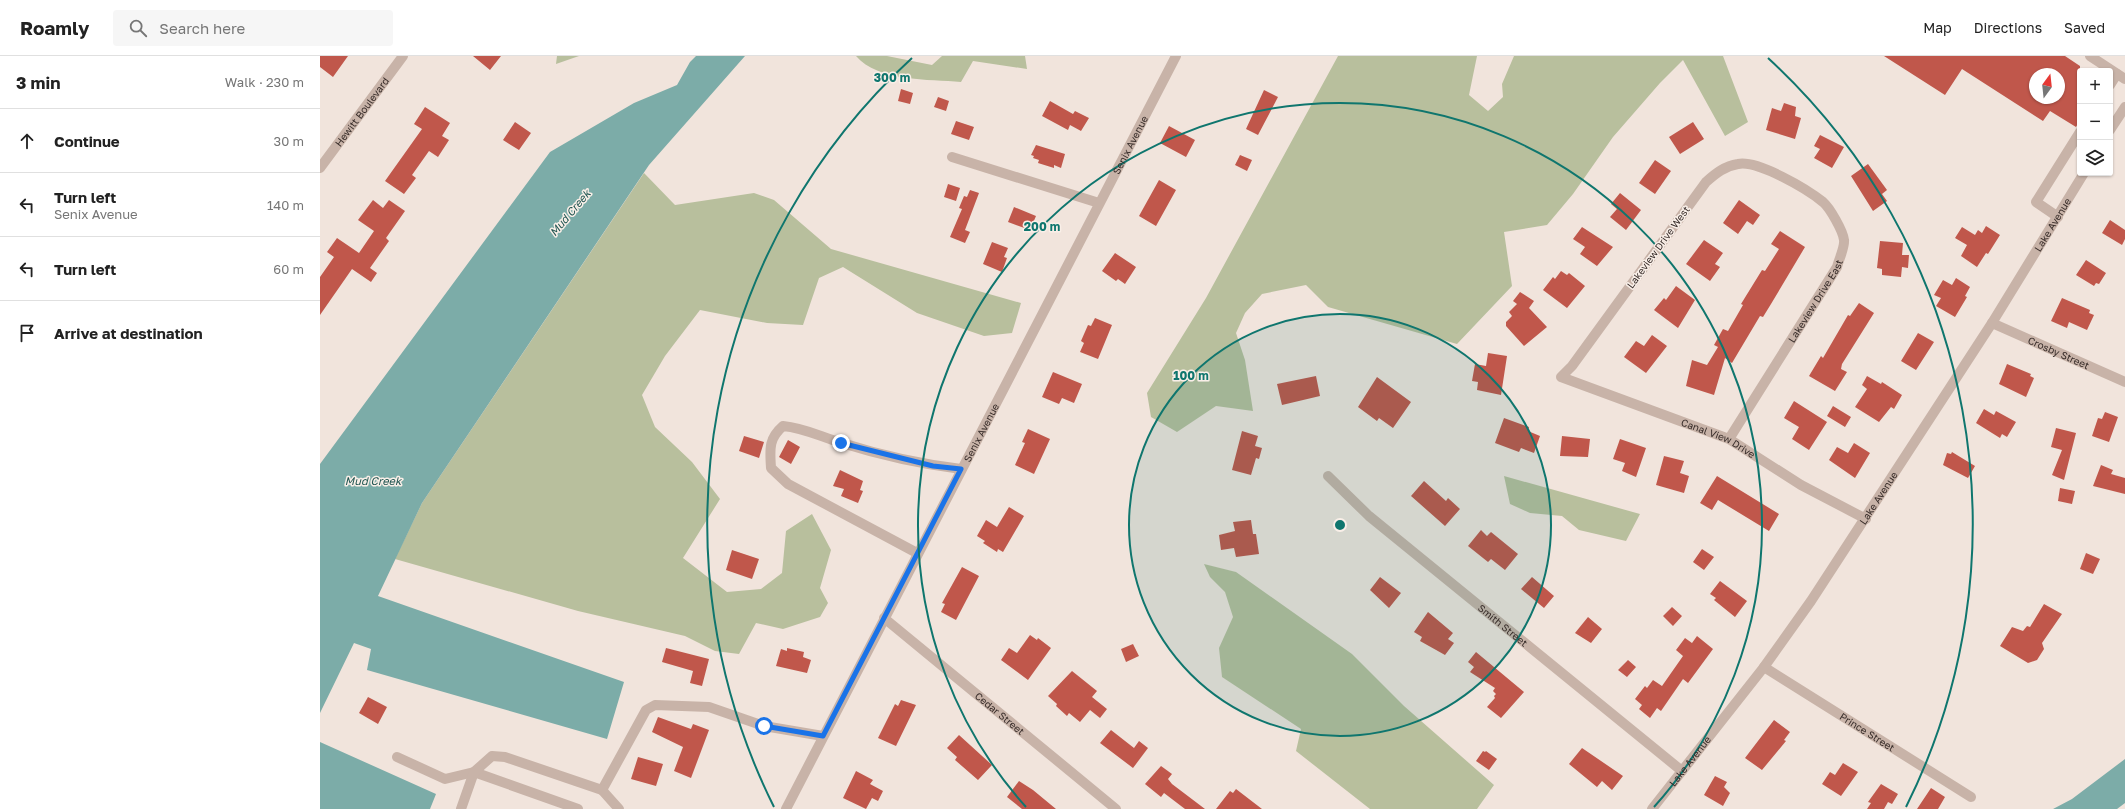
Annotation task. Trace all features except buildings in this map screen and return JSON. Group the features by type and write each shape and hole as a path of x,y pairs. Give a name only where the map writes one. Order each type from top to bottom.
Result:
{"street":[{"name":"Hewitt Boulevard","path":"320,168 404,56"},
{"name":"Senix Avenue","path":"786,809 917,553 1176,56"},
{"path":"2094,57 2121,76 2113,83"},
{"path":"2113,125 2125,107"},
{"path":"2058,217 2036,202 2077,137"},
{"path":"952,157 1099,203"},
{"name":"Lakeview Drive West","path":"1561,377 1572,366 1706,182 1721,169 1738,163 1753,164 1780,176"},
{"name":"Lakeview Drive East","path":"1729,439 1837,266 1844,240 1835,218 1824,203 1780,176"},
{"name":"Lake Avenue","path":"1652,809 1764,667 1866,519 1992,324 2082,176"},
{"name":"Crosby Street","path":"1992,324 2125,382"},
{"name":"Canal View Drive","path":"1561,377 1729,439 1801,485 1866,519"},
{"path":"917,553 788,484 771,468 770,450 774,434 783,426 801,428 841,443 933,466 961,469"},
{"name":"Smith Street","path":"1328,476 1369,516 1682,770"},
{"name":"Cedar Street","path":"884,618 1116,809"},
{"name":"Prince Street","path":"1764,667 1971,797"},
{"path":"602,790 646,710 655,705 709,707 764,726 823,736"},
{"path":"397,757 445,779 474,772 492,756 505,757 602,790 619,809"},
{"path":"462,809 474,772"},
{"path":"474,772 578,809"}],"green space":[{"path":"557,56 579,56 556,64"},
{"path":"856,56 887,56 932,65 942,56 1025,56 1027,69 973,61 961,82 905,78 877,71"},
{"path":"1338,56 1477,56 1469,95 1488,111 1503,97 1502,84 1514,56 1723,56 1748,122 1725,136 1683,60 1660,83 1613,137 1573,194 1547,225 1504,232 1512,286 1457,344 1328,307 1306,285 1262,294 1245,313 1236,333 1245,360 1253,411 1216,406 1177,432 1151,417 1147,393 1206,298"},
{"path":"644,173 675,205 754,193 774,200 831,249 1021,303 1012,333 984,336 917,313 843,267 819,278 803,325 767,323 700,310 665,356 642,395 655,427 692,462 720,499 683,558 727,592 761,589 782,573 786,531 812,514 831,550 820,588 828,603 820,617 783,629 756,623 739,654 715,651 685,636 578,611 395,559 422,503"},
{"path":"1504,476 1640,514 1626,541 1579,530 1562,516 1530,513 1510,504"},
{"path":"1204,564 1236,572 1352,654 1404,706 1494,785 1477,809 1370,809 1296,751 1301,729 1222,677 1219,648 1233,617 1225,592 1210,577"}],"water":[{"name":"Mud Creek","path":"696,56 745,56 649,165 422,503 378,596 624,682 607,739 367,670 371,649 354,643 320,713 320,464 550,152 634,103 677,85 690,62"},
{"path":"320,742 436,794 430,809 320,809"},
{"path":"2125,759 2125,803 2117,809 2053,809 2072,799"}],"route":[{"path":"764,726 823,736 961,469 933,466 841,443"}]}
